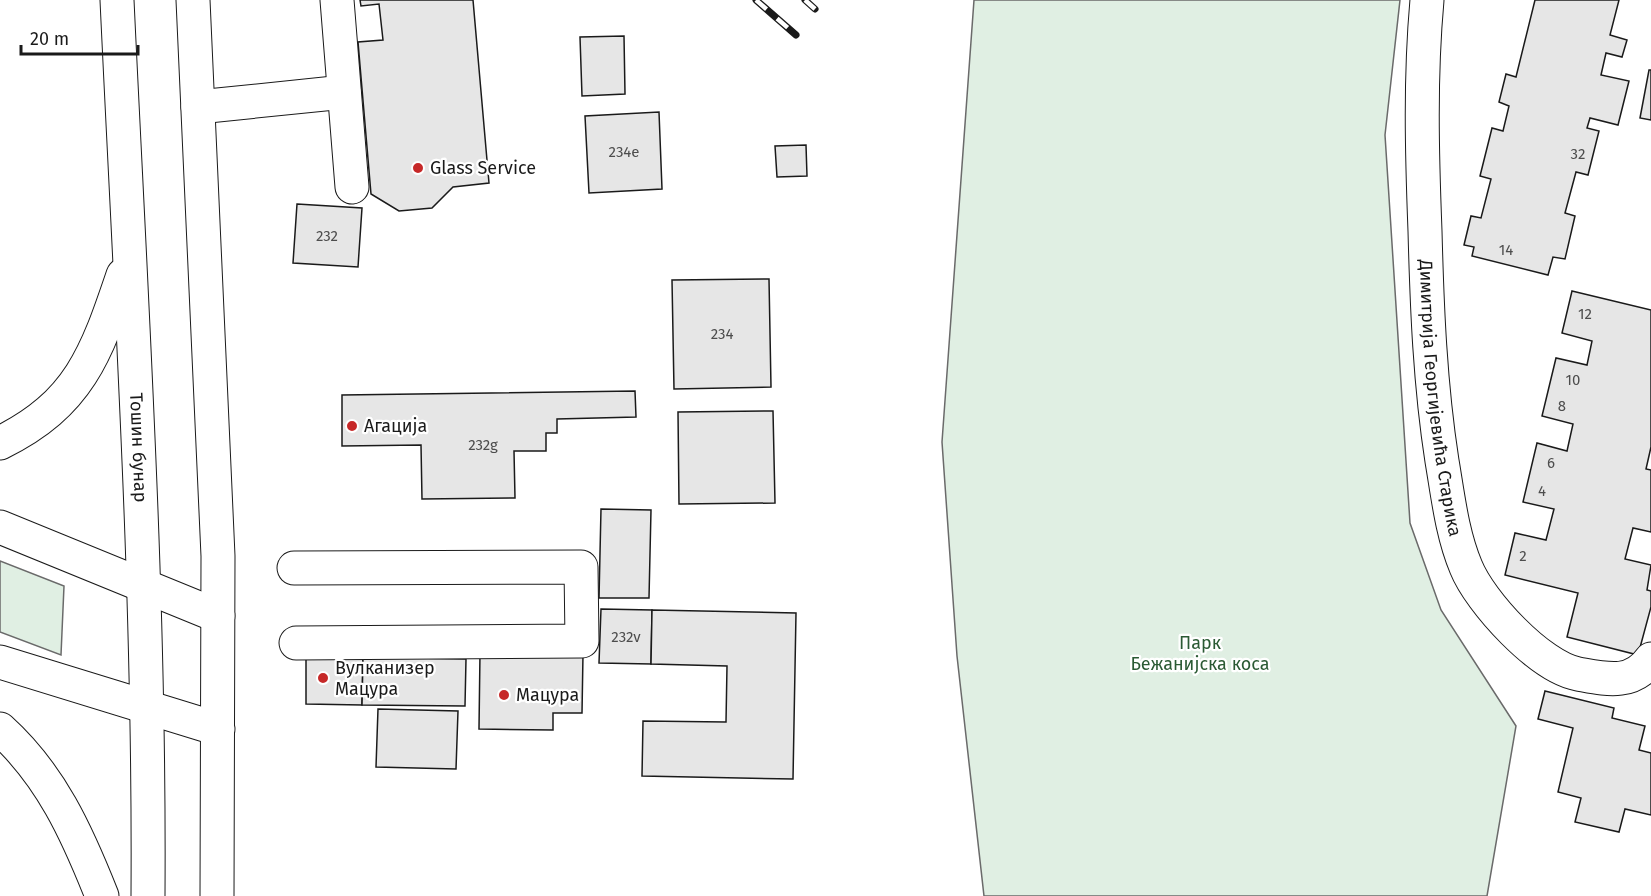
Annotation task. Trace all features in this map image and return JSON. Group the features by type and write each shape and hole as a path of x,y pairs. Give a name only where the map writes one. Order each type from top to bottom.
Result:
{"main road":[{"name":"Тошин бунар","path":"117,0 144,587 148,709 148,896"},
{"path":"193,0 218,616 217,896"},
{"path":"337,0 352,187"},
{"name":"Димитрија Георгијевића Старика","path":"1427,0 1423,44 1422,154 1428,347 1449,502 1466,567 1482,596 1505,623 1536,651 1570,672 1610,680 1635,675 1647,664"},
{"path":"198,107 344,92"},
{"path":"0,443 31,428 71,391 97,345 129,259"},
{"path":"0,527 218,616"},
{"path":"294,567 581,567 582,640 296,643"},
{"path":"0,662 218,729"},
{"path":"0,729 18,745 54,791 83,847 102,896"}],"green space":[{"name":"Парк Бежанијска коса","path":"974,0 1400,0 1385,135 1410,523 1441,610 1516,726 1487,896 984,896 957,656 942,442"},
{"path":"0,561 64,586 61,655 0,632"}],"building":[{"path":"360,0 473,0 489,183 453,187 432,208 399,211 371,194 358,42 383,40 379,4 361,6"},
{"path":"1535,0 1619,0 1610,35 1627,40 1622,57 1606,53 1601,75 1629,81 1618,125 1590,118 1587,128 1599,131 1588,175 1576,172 1565,213 1575,216 1565,259 1553,257 1548,275 1472,256 1474,247 1464,245 1471,216 1481,218 1491,179 1480,176 1492,128 1503,131 1509,106 1499,102 1506,74 1516,77"},
{"path":"624,36 625,94 582,96 580,37"},
{"path":"1649,70 1651,70 1651,120 1640,118"},
{"path":"659,112 662,189 589,193 585,116"},
{"path":"806,145 807,176 777,177 775,146"},
{"path":"297,204 362,208 358,267 293,263"},
{"path":"769,279 771,387 674,389 672,280"},
{"path":"1572,291 1651,310 1651,447 1646,469 1651,470 1651,532 1633,528 1625,559 1651,565 1647,590 1651,591 1651,607 1638,655 1567,637 1578,593 1505,575 1515,533 1546,540 1554,509 1523,502 1537,443 1567,451 1573,424 1542,416 1556,358 1587,365 1592,341 1562,333"},
{"path":"635,391 636,417 557,419 557,433 546,433 546,451 514,451 515,498 422,499 421,445 342,446 342,395"},
{"path":"773,411 775,503 679,504 678,412"},
{"path":"601,509 651,510 649,598 599,598"},
{"path":"601,609 652,610 651,664 599,663"},
{"path":"652,610 796,613 793,779 642,776 643,721 726,722 727,666 651,664"},
{"path":"480,653 583,654 582,713 553,713 553,730 479,729"},
{"path":"306,656 363,657 362,705 306,704"},
{"path":"363,657 466,659 465,706 362,705"},
{"path":"1545,691 1614,708 1612,718 1645,726 1639,750 1651,753 1651,815 1625,809 1619,832 1575,822 1581,798 1558,792 1573,728 1538,719"},
{"path":"378,709 458,711 456,769 376,767"}],"railway":[{"path":"756,0 796,35"},
{"path":"805,0 815,9"}],"place":[{"name":"Glass Service","path":"418,168"},
{"name":"Агација","path":"352,426"},
{"name":"Вулканизер Мацура","path":"323,678"},
{"name":"Мацура","path":"504,695"}]}
